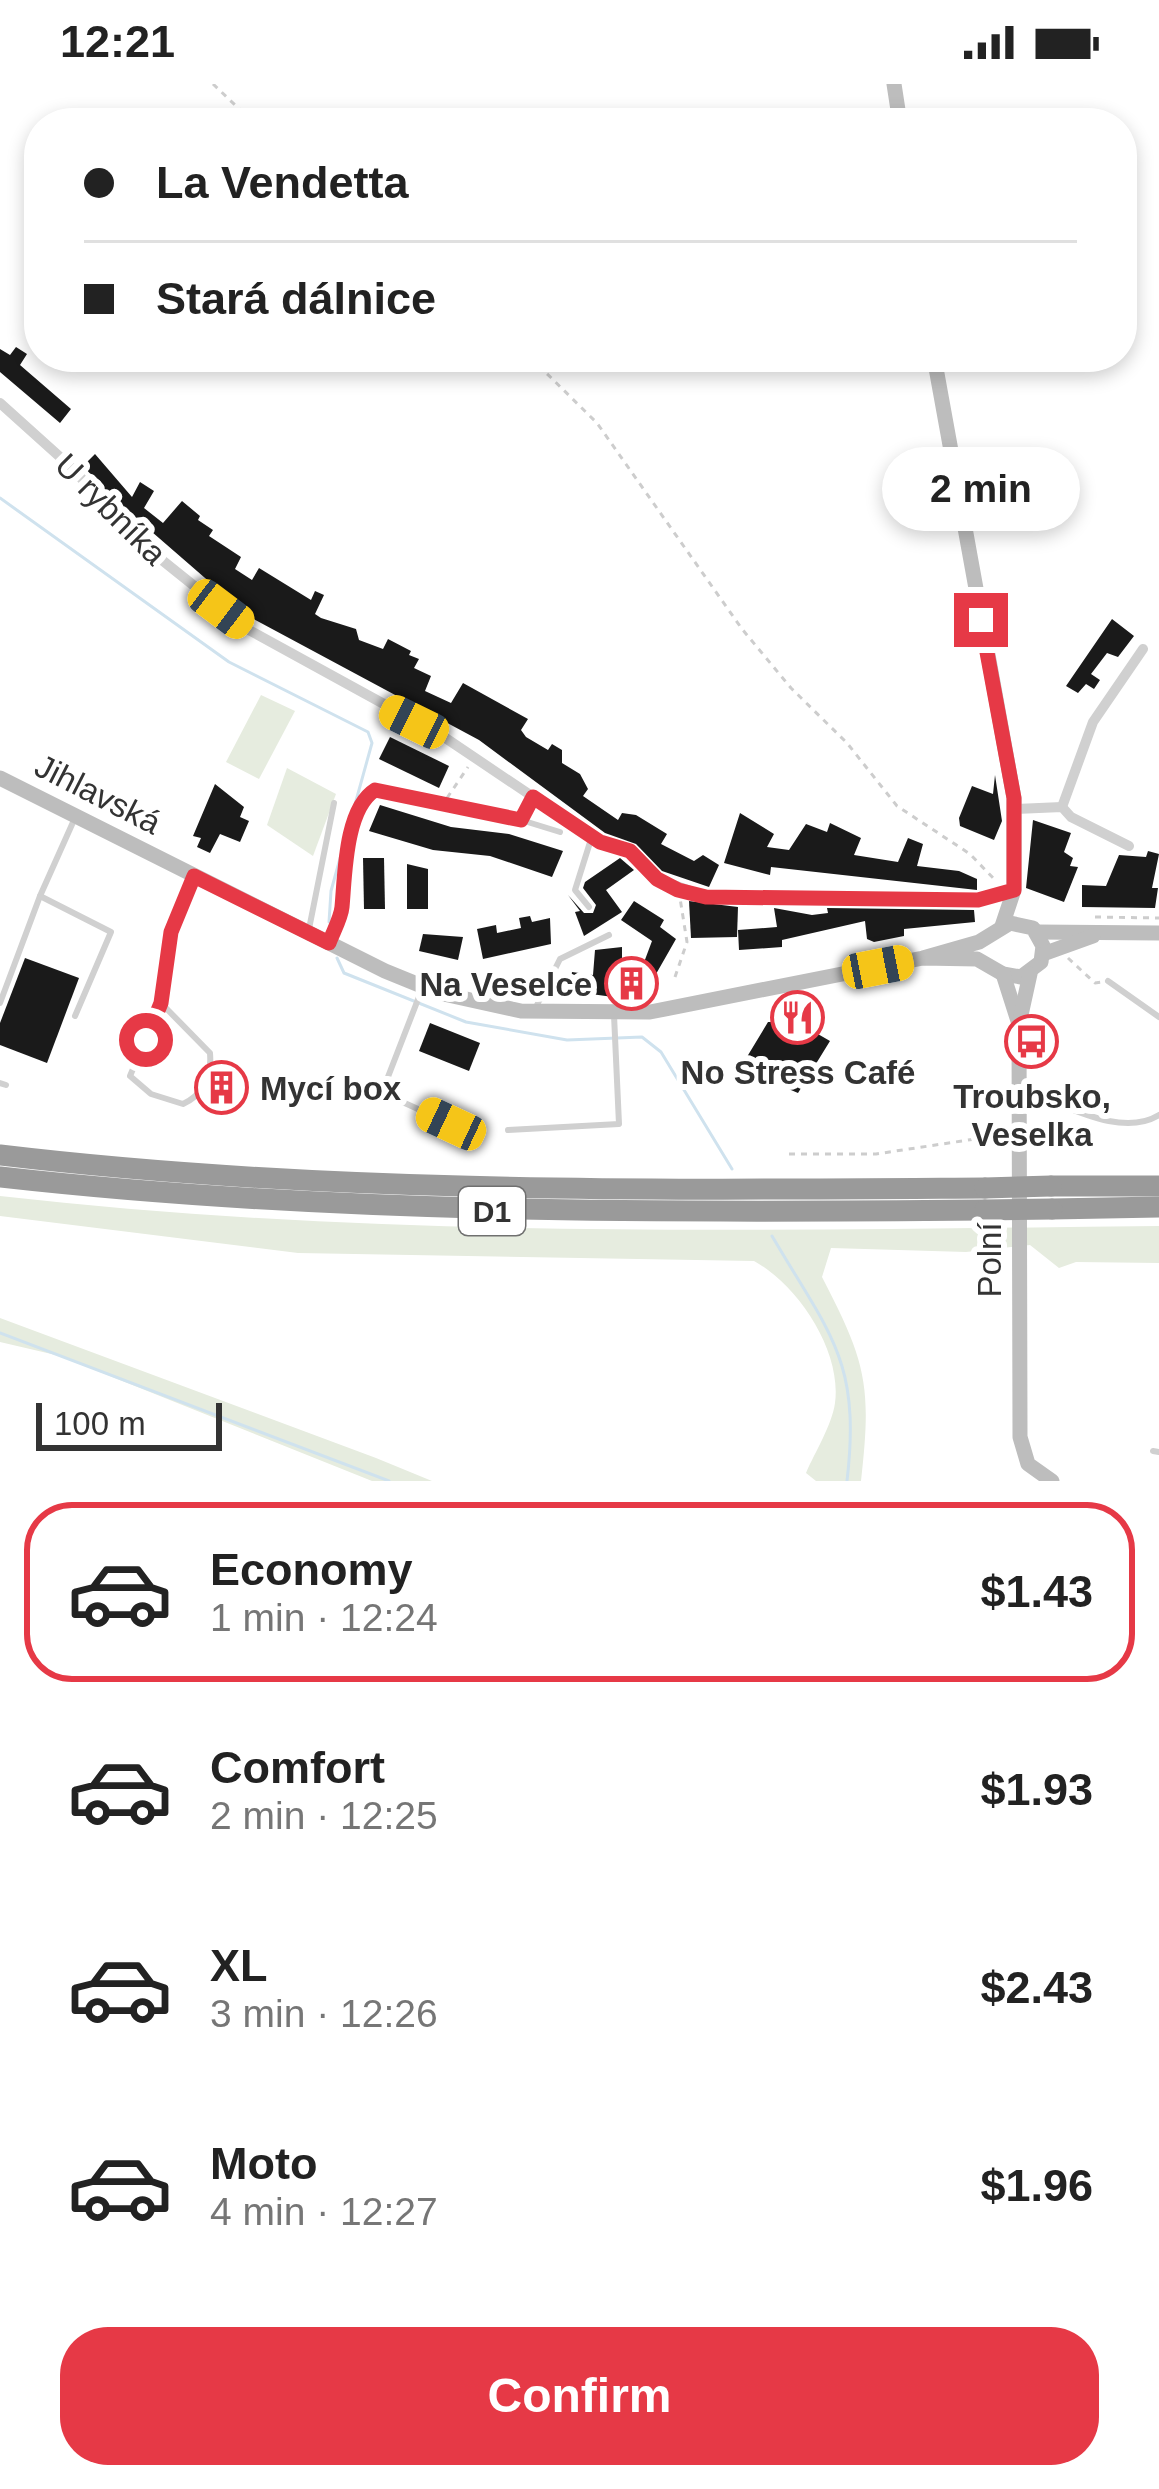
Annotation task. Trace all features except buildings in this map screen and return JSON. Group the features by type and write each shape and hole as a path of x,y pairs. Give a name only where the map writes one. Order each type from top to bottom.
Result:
{"highway":[{"name":"D1","path":"0,1155 209,1177 985,1199"},
{"name":"D1","path":"0,1177 208,1198 489,1211 1052,1198 1159,1186"},
{"name":"D1","path":"1052,1198 1159,1207"}],"main road":[{"path":"937,372 1015,809 1014,890 997,931 998,969"},
{"name":"Jihlavská","path":"0,778 329,943 418,999 614,1023 923,958 997,931 1159,933"},
{"path":"1014,890 1043,954 1030,974"},
{"name":"Jihlavská","path":"1043,954 1108,932"},
{"name":"Jihlavská","path":"923,958 1030,974"},
{"name":"Polní","path":"998,969 1019,1024"},
{"name":"Polní","path":"1030,974 1019,1024 1020,1444 1030,1468 1052,1481"}],"street":[{"name":"U rybníka","path":"0,403 70,466 142,544 249,631 474,758 592,836 630,851 657,879 678,890"},
{"path":"1062,807 1093,722 1144,649"},
{"path":"1015,809 1062,807"},
{"path":"1062,807 1071,817 1129,846"},
{"path":"678,890 706,897 978,900 1014,890"}],"lane":[{"path":"329,943 343,908 347,851 364,799 380,790 560,832"},
{"path":"521,820 533,797"},
{"path":"309,933 334,803"},
{"path":"0,1003 76,817"},
{"path":"590,907 575,890 592,836"},
{"path":"161,1003 211,1053 212,1068 199,1096 183,1105 151,1094 130,1076 161,1003 171,932 194,876"},
{"path":"40,896 111,932 74,1016"},
{"path":"533,1012 560,959 608,934"},
{"path":"1108,981 1159,1017"},
{"path":"418,999 386,1082 387,1095 451,1124"},
{"path":"508,1130 620,1124 614,1023"},
{"path":"1020,1090 1122,1124 1144,1124 1159,1115"}],"path":[{"path":"213,84 236,108"},
{"path":"545,372 597,423 742,629 790,688 847,743 911,819 970,854 991,876"},
{"path":"442,805 474,758"},
{"path":"675,977 687,942 678,890"},
{"path":"1066,951 1071,966 1095,983 1108,981"},
{"path":"790,1154 876,1154 1019,1131"}],"shaded area":[{"path":"261,695 295,711 259,779 226,762"},
{"path":"287,768 336,794 313,856 267,825"},
{"path":"0,1196 144,1210 434,1226 724,1230 1159,1226 1159,1263 1076,1262 1059,1268 1030,1245 966,1252 831,1248 822,1277 857,1354 866,1421 861,1481 816,1481 806,1473 835,1403 831,1362 801,1303 754,1261 298,1253 0,1216"},
{"path":"0,1318 432,1481 372,1481 60,1356 0,1342"}],"waterway":[{"path":"0,498 229,662 368,732 372,743 331,891 329,922"},
{"path":"337,958 344,973 466,1022 567,1040 642,1037 661,1052 732,1169"},
{"path":"772,1236 825,1325 845,1376 850,1440 847,1481"},
{"path":"0,1333 389,1481"}],"place":[{"name":"Na Veselce","path":"631,984"},
{"name":"No Stress Café","path":"798,1018"},
{"name":"Troubsko, Veselka","path":"1032,1042"},
{"name":"Mycí box","path":"221,1088"}],"route":[{"path":"146,1040 161,1003 171,932 194,876 329,943 343,908 347,851 364,799 375,790 521,820 533,797 600,842 630,851 657,879 706,897 978,900 1014,890 1014,798 981,620"}]}
